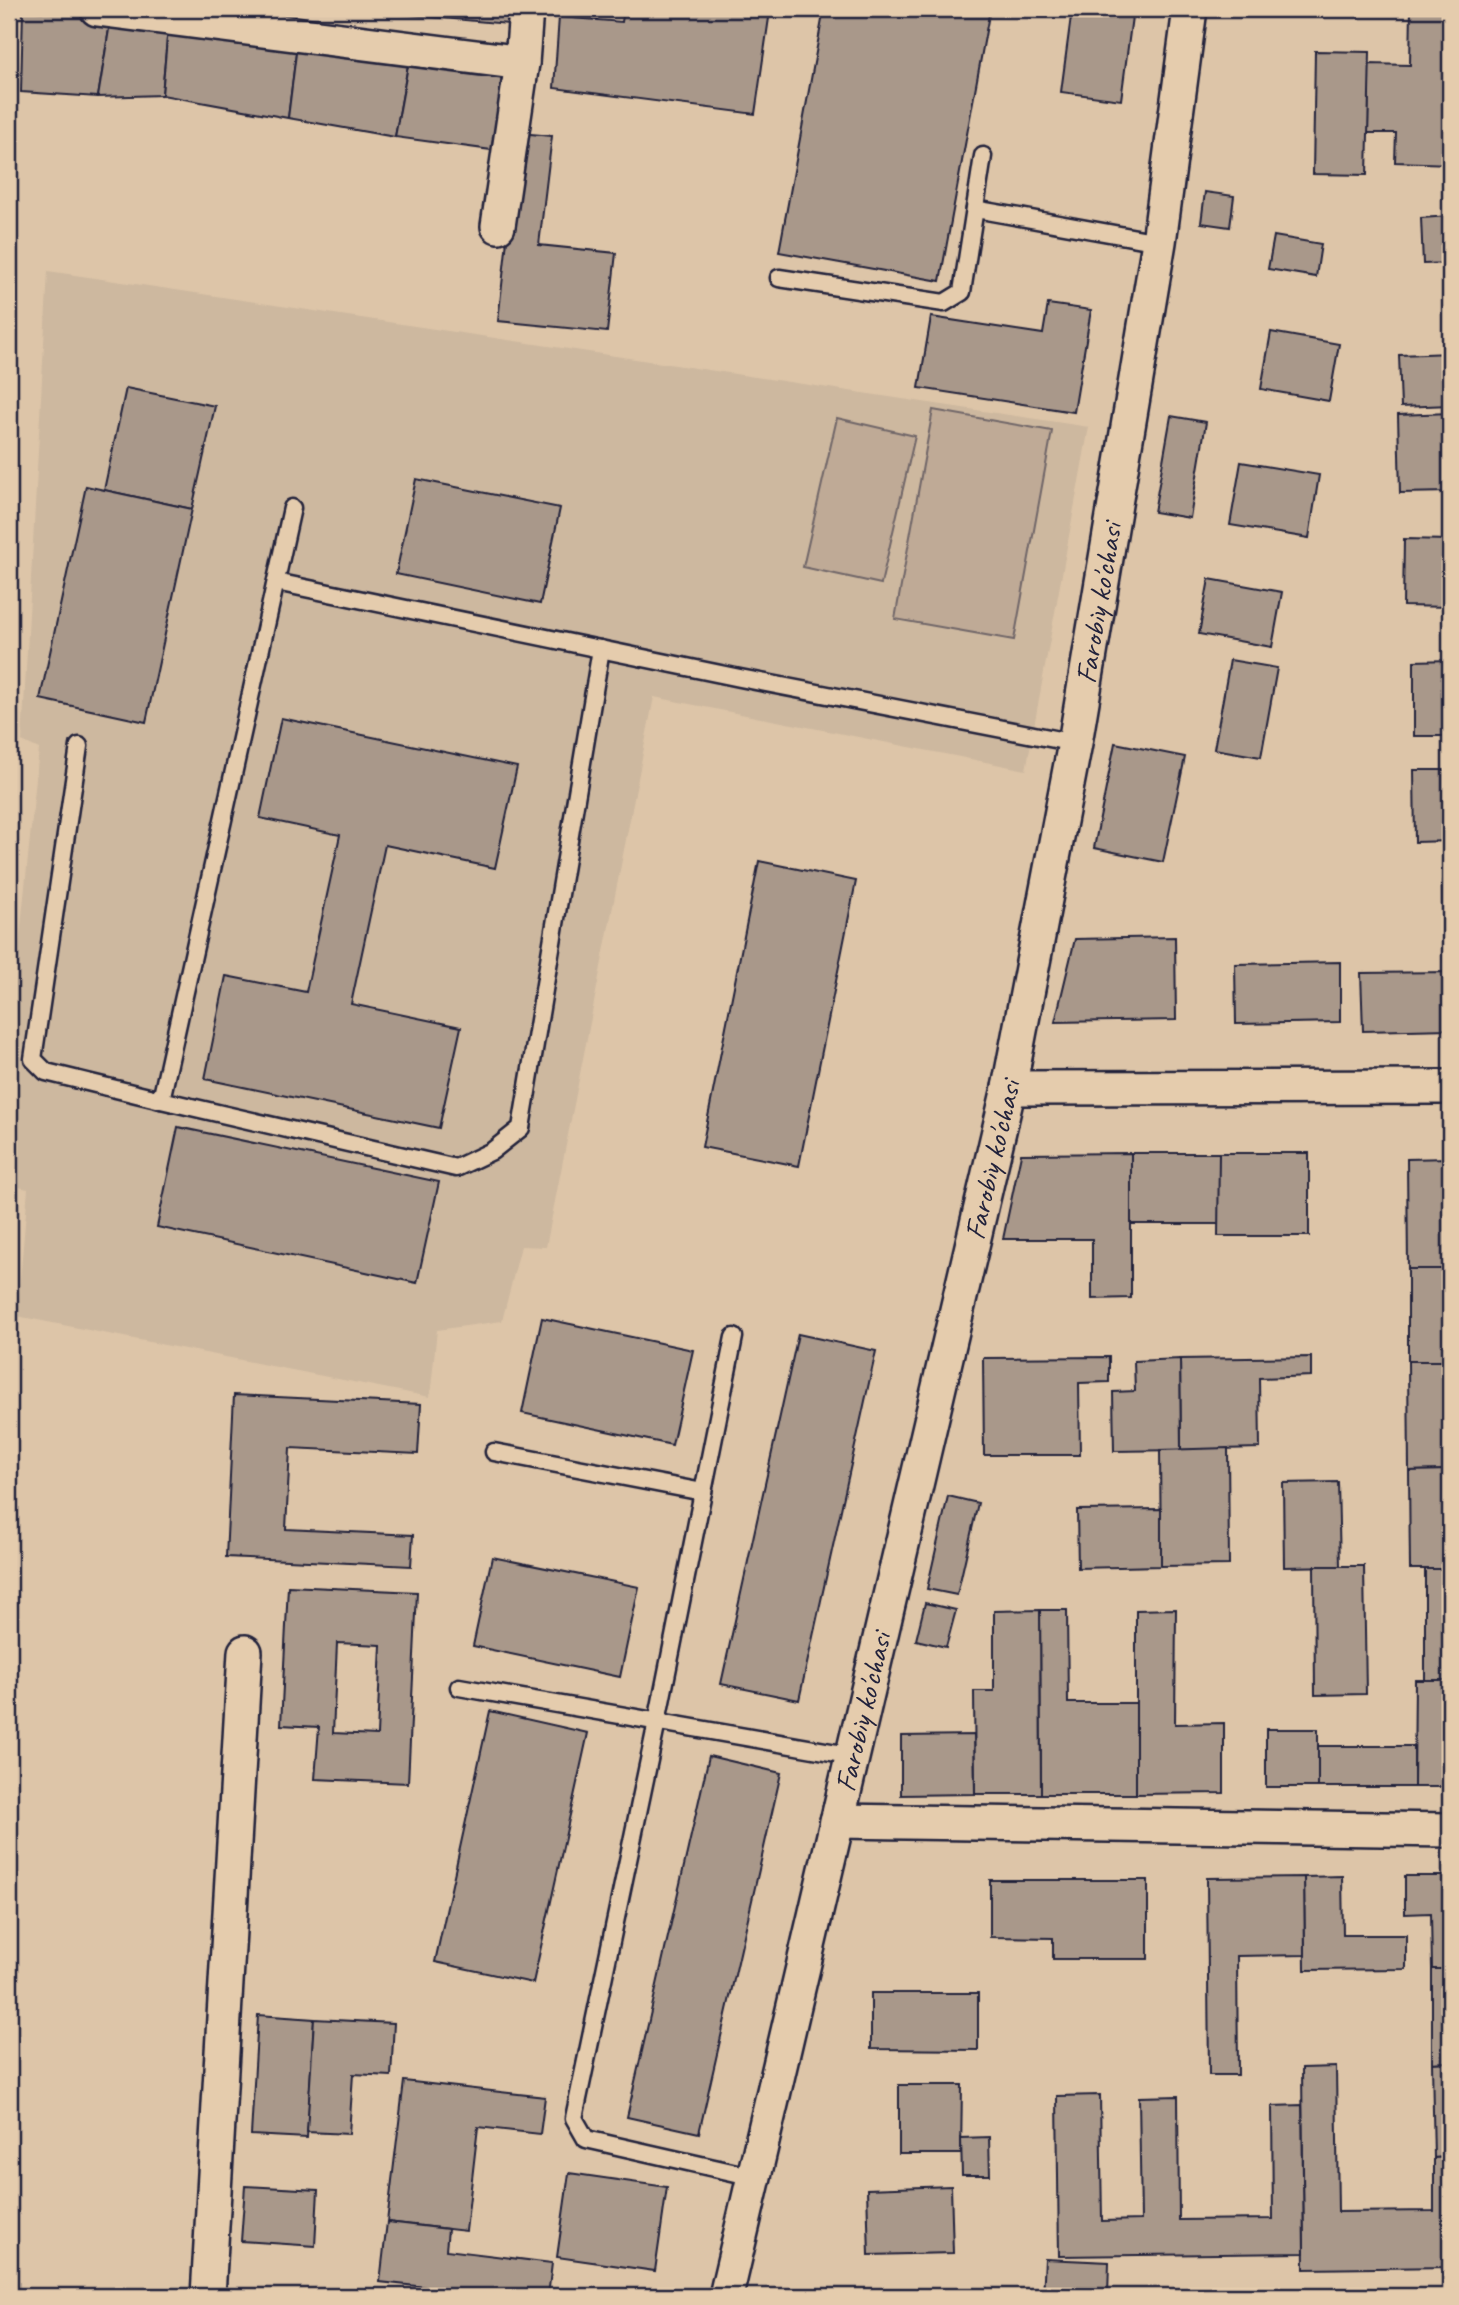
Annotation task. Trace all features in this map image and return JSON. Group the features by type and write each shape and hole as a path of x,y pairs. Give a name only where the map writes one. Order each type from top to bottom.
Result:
{"street":[{"path":"97,9 522,63"},
{"path":"498,226 522,63 526,9"},
{"name":"Farobiy ko'chasi","path":"726,2296 1009,1088 1074,743 1159,242 1190,9"},
{"path":"1009,1088 1450,1087"},
{"path":"208,2296 245,1652"},
{"path":"837,1821 1450,1830"}],"lane":[{"path":"779,278 944,303 961,292 983,156"},
{"path":"975,209 1159,242"},
{"path":"161,1100 292,508"},
{"path":"276,582 1074,743"},
{"path":"79,746 33,1059 46,1072 456,1168 492,1151 521,1128 601,649"},
{"path":"734,1337 574,2118 586,2139 754,2176"},
{"path":"494,1452 703,1492"},
{"path":"459,1687 854,1756"}],"shaded area":[{"path":"48,271 1089,427 1026,770 654,697 546,1247 521,1246 502,1321 437,1330 430,1397 17,1316 28,1189 9,1185 9,1044 39,749 22,741"},
{"path":"933,410 1052,431 1014,640 895,619"},
{"path":"837,418 915,436 881,584 803,567"}],"building":[{"path":"344,9 510,9 508,24"},
{"path":"624,9 770,11 755,114 554,88 559,17 622,22"},
{"path":"824,9 990,9 940,281 779,252"},
{"path":"1072,9 1133,9 1121,100 1061,92"},
{"path":"1411,9 1450,9 1450,164 1395,162 1396,133 1368,133 1369,64 1410,65"},
{"path":"23,10 111,17 98,97 21,92"},
{"path":"111,17 168,27 162,95 98,97"},
{"path":"168,27 297,45 288,118 162,95"},
{"path":"297,45 409,60 395,137 288,118"},
{"path":"1315,51 1370,52 1367,175 1313,174"},
{"path":"409,60 504,76 499,151 395,137"},
{"path":"519,133 552,136 539,245 616,253 607,332 498,321"},
{"path":"1205,192 1234,196 1230,227 1201,223"},
{"path":"1450,216 1450,263 1423,264 1421,218"},
{"path":"1274,236 1321,244 1316,277 1268,269"},
{"path":"1048,304 1091,310 1074,412 919,388 931,317 1043,334"},
{"path":"1271,332 1339,344 1329,401 1261,389"},
{"path":"1450,353 1450,405 1401,407 1399,355"},
{"path":"126,388 215,406 192,509 104,490"},
{"path":"1450,413 1450,492 1400,493 1398,415"},
{"path":"1171,416 1206,422 1190,518 1154,512"},
{"path":"1241,462 1319,475 1309,538 1230,525"},
{"path":"416,479 560,508 540,604 396,574"},
{"path":"86,486 192,509 146,722 40,699"},
{"path":"1404,539 1450,540 1450,607 1403,606"},
{"path":"1209,579 1282,592 1272,647 1199,634"},
{"path":"1230,660 1277,668 1261,757 1214,749"},
{"path":"1450,660 1450,736 1414,736 1414,661"},
{"path":"281,718 517,767 495,868 385,845 351,1004 461,1027 439,1128 205,1079 226,976 306,992 340,835 260,818"},
{"path":"1115,743 1185,757 1163,862 1094,848"},
{"path":"1414,770 1450,770 1450,841 1415,842"},
{"path":"759,861 856,881 799,1166 702,1147"},
{"path":"1442,881 1450,881 1450,962 1444,962"},
{"path":"1175,937 1176,1020 1055,1022 1075,939"},
{"path":"1340,962 1340,1022 1236,1024 1235,964"},
{"path":"1450,972 1450,1029 1363,1031 1361,973"},
{"path":"178,1127 439,1182 417,1283 157,1227"},
{"path":"1131,1153 1131,1298 1092,1299 1092,1239 1003,1239 1021,1154"},
{"path":"1131,1153 1219,1153 1219,1224 1131,1224"},
{"path":"1219,1153 1309,1153 1309,1236 1218,1236"},
{"path":"1450,1158 1450,1269 1408,1269 1407,1159"},
{"path":"1408,1269 1450,1269 1450,1361 1408,1361"},
{"path":"542,1318 693,1350 672,1445 522,1413"},
{"path":"798,1334 876,1351 799,1700 721,1684"},
{"path":"1109,1357 1109,1382 1079,1383 1080,1455 984,1455 983,1358"},
{"path":"1311,1357 1311,1376 1259,1378 1260,1448 1181,1450 1180,1359"},
{"path":"1180,1359 1181,1450 1114,1451 1113,1392 1135,1391 1134,1361"},
{"path":"1408,1361 1450,1361 1450,1470 1409,1471"},
{"path":"234,1395 421,1404 418,1454 290,1448 286,1529 413,1535 411,1566 226,1557"},
{"path":"1228,1448 1229,1565 1161,1566 1160,1450"},
{"path":"1450,1470 1450,1569 1410,1569 1409,1471"},
{"path":"1338,1482 1340,1566 1284,1567 1283,1483"},
{"path":"948,1496 978,1503 957,1595 927,1589"},
{"path":"1161,1509 1161,1566 1078,1568 1077,1510"},
{"path":"492,1557 639,1587 620,1677 473,1646"},
{"path":"1314,1566 1364,1566 1366,1694 1315,1695"},
{"path":"1425,1569 1450,1569 1450,1680 1425,1680"},
{"path":"288,1586 417,1592 408,1783 315,1779 319,1727 281,1725","holes":["337,1643 381,1645 377,1735 333,1733"]},
{"path":"925,1603 956,1610 946,1647 916,1640"},
{"path":"1176,1609 1175,1724 1224,1723 1224,1793 1136,1794 1136,1610"},
{"path":"1040,1610 1067,1610 1068,1703 1136,1703 1136,1794 1041,1794"},
{"path":"1040,1610 1041,1794 975,1794 974,1691 994,1691 994,1611"},
{"path":"1415,1680 1450,1680 1450,1787 1414,1787"},
{"path":"490,1711 588,1733 533,1983 435,1962"},
{"path":"1266,1729 1318,1729 1318,1787 1266,1787"},
{"path":"974,1735 975,1794 901,1795 901,1736"},
{"path":"1318,1746 1414,1746 1414,1787 1318,1787"},
{"path":"709,1756 781,1773 699,2133 627,2117"},
{"path":"1342,1876 1343,1935 1406,1935 1406,1969 1305,1970 1304,1877"},
{"path":"1405,1876 1450,1876 1450,1969 1432,1969 1431,1913 1405,1914"},
{"path":"1304,1877 1305,1955 1237,1956 1238,2075 1209,2075 1207,1878"},
{"path":"990,1880 1148,1880 1148,1959 1053,1959 1053,1938 990,1937"},
{"path":"1432,1969 1450,1969 1450,2062 1432,2063"},
{"path":"871,1993 978,1993 978,2050 871,2049"},
{"path":"258,2015 314,2019 307,2138 251,2135"},
{"path":"314,2019 394,2023 391,2076 353,2074 349,2134 307,2132"},
{"path":"1450,2062 1450,2157 1434,2158 1432,2063"},
{"path":"1336,2067 1338,2212 1434,2211 1434,2158 1450,2157 1450,2267 1304,2269 1302,2068"},
{"path":"404,2081 545,2097 540,2134 478,2127 466,2231 387,2222"},
{"path":"899,2085 962,2085 961,2154 899,2154"},
{"path":"1100,2095 1102,2221 1141,2220 1139,2097 1178,2096 1179,2220 1273,2219 1272,2106 1302,2105 1304,2253 1059,2256 1057,2096"},
{"path":"989,2137 990,2175 962,2175 961,2138"},
{"path":"569,2173 667,2187 655,2271 557,2257"},
{"path":"245,2186 318,2190 315,2246 241,2241"},
{"path":"951,2186 953,2253 869,2255 867,2189"},
{"path":"387,2222 448,2229 446,2250 552,2263 548,2296 508,2296 380,2282"},
{"path":"1045,2259 1109,2262 1108,2296 1043,2296"},
{"path":"1445,2267 1450,2267 1450,2296 1445,2296"}]}
